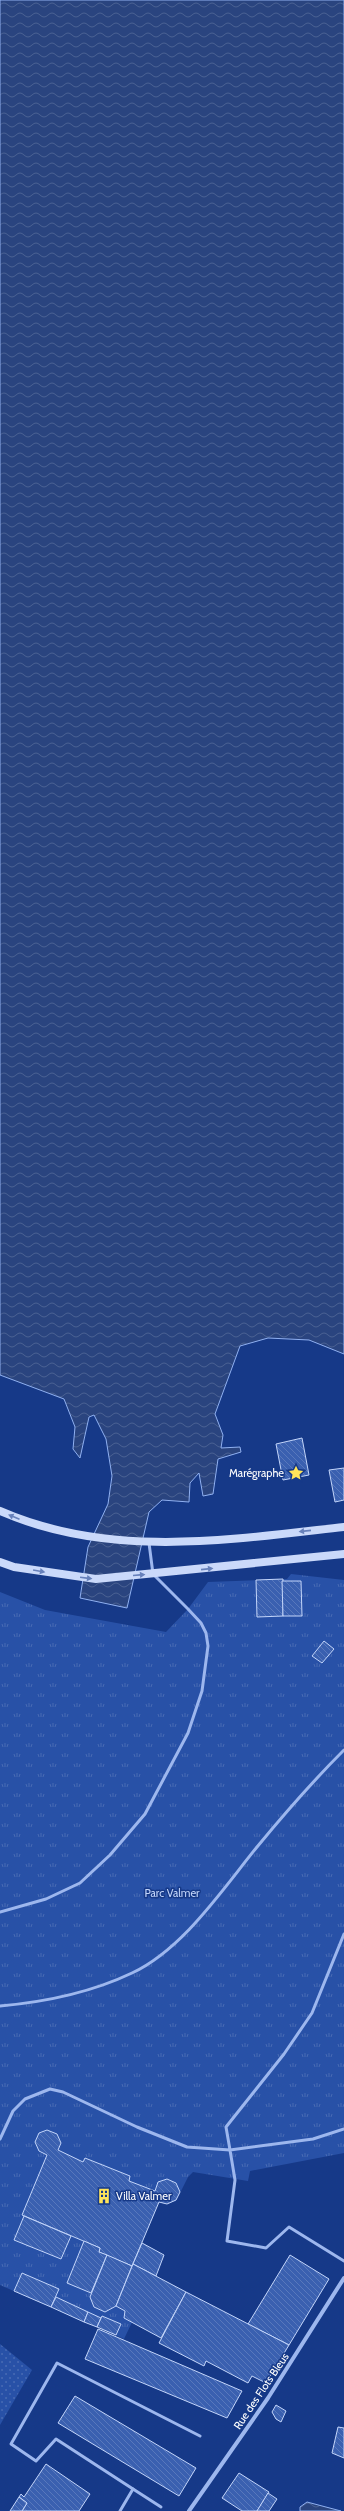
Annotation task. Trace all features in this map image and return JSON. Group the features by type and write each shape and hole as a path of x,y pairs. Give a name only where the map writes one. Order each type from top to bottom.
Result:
{"main road":[{"path":"0,1511 29,1524 75,1535 149,1543 233,1539 344,1527"},
{"path":"0,1562 14,1567 96,1580 344,1554"}],"street":[{"name":"Rue des Flots Bleus","path":"189,2511 268,2398 344,2278"}],"lane":[{"path":"0,1912 46,1899 80,1883 110,1856 145,1814 188,1733 202,1691 208,1646 201,1623 152,1574 149,1543"},
{"path":"0,2006 78,1994 133,1973 155,1958 191,1928 300,1795 344,1750"},
{"path":"344,1934 312,2013 284,2054 226,2127 235,2180 227,2241 266,2248 289,2227 344,2261"},
{"path":"0,2139 13,2112 24,2099 50,2089 63,2092 137,2127 187,2147 230,2150 313,2140 344,2129"},
{"path":"161,2507 56,2439 36,2461 11,2444 57,2363 200,2436"},
{"path":"120,2511 133,2490"}],"green space":[{"name":"Parc Valmer","path":"291,1574 344,1580 344,2153 250,2171 248,2181 193,2172 188,2177 176,2201 166,2204 159,2202 142,2243 164,2255 124,2339 0,2285 0,1592 45,1610 166,1632 188,1609 208,1582 287,1579"},
{"path":"0,2344 32,2370 0,2425"}],"water":[{"path":"0,0 344,0 344,1354 309,1340 268,1338 240,1346 215,1414 223,1435 221,1448 240,1447 241,1452 218,1459 213,1494 203,1496 199,1473 190,1483 189,1502 162,1500 149,1512 127,1608 80,1598 88,1547 108,1504 112,1476 106,1439 94,1415 89,1417 80,1458 73,1449 75,1427 64,1399 0,1375"},
{"path":"307,2502 341,2511 300,2511 300,2507"}],"building":[{"path":"302,1438 309,1475 283,1480 276,1444"},
{"path":"344,1468 344,1500 335,1502 329,1470"},
{"path":"283,1579 283,1616 257,1617 256,1580"},
{"path":"282,1581 301,1581 302,1616 283,1616"},
{"path":"324,1641 334,1649 322,1663 312,1656"},
{"name":"Villa Valmer","path":"47,2130 57,2134 61,2143 58,2150 83,2162 85,2158 130,2176 129,2181 155,2191 158,2182 167,2179 176,2183 180,2192 176,2200 167,2204 159,2202 132,2266 99,2252 100,2248 22,2215 47,2155 39,2151 35,2142 39,2133"},
{"path":"24,2216 71,2236 61,2259 14,2240"},
{"path":"84,2241 100,2248 99,2252 107,2255 91,2293 67,2283"},
{"path":"142,2243 164,2255 156,2276 133,2264"},
{"path":"107,2255 132,2266 116,2306 105,2312 94,2307 90,2297"},
{"path":"290,2255 329,2279 289,2345 248,2324"},
{"path":"133,2264 186,2292 161,2338 124,2318 125,2311 116,2306"},
{"path":"22,2273 59,2289 51,2307 14,2291"},
{"path":"186,2292 289,2345 266,2383 252,2376 248,2383 206,2361 204,2366 159,2343"},
{"path":"56,2297 88,2312 84,2322 51,2307"},
{"path":"88,2312 101,2318 97,2327 84,2322"},
{"path":"102,2316 121,2324 116,2335 97,2327"},
{"path":"98,2329 242,2391 227,2418 85,2359"},
{"path":"75,2396 196,2468 179,2496 58,2423"},
{"path":"276,2405 286,2411 281,2422 276,2419 272,2412"},
{"path":"338,2427 344,2428 344,2458 332,2453"},
{"path":"46,2464 90,2494 79,2511 22,2511 27,2503 19,2497 21,2494 24,2497"},
{"path":"239,2473 269,2492 257,2511 242,2511 222,2498"},
{"path":"268,2493 277,2499 269,2511 257,2511"},
{"path":"19,2497 27,2503 22,2511 10,2511"}],"place":[{"name":"Marégraphe","path":"296,1473"},
{"name":"Villa Valmer","path":"104,2196"}]}
